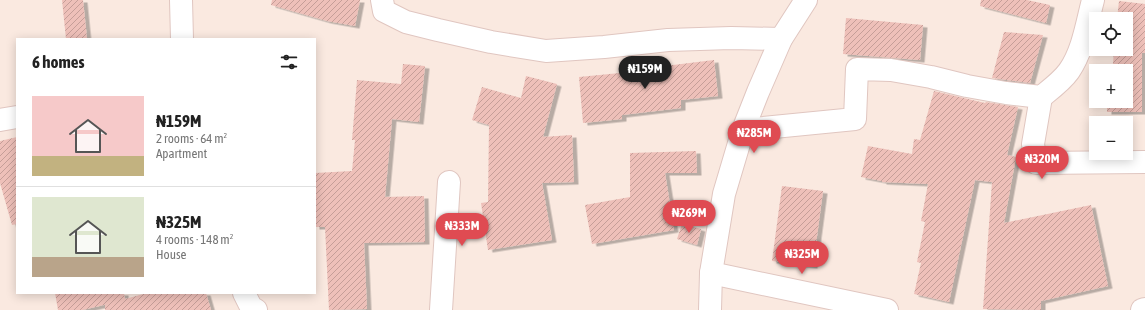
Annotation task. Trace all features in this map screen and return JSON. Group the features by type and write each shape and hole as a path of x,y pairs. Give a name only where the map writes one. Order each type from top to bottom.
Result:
{"street":[{"path":"181,0 182,38"},
{"path":"382,0 384,11 406,22 491,42 546,51 604,47 668,40 731,38 781,39"},
{"path":"710,310 711,273 724,194 743,130 781,39 806,0"},
{"path":"1093,0 1080,50 1069,71 1057,84 1041,97 1033,144 1036,163 1145,162"},
{"path":"743,130 855,119 857,69 890,70 1006,93 1041,97"},
{"path":"0,120 16,117"},
{"path":"440,310 449,182"},
{"path":"711,273 886,310"},
{"path":"244,294 251,307 256,310"}],"building":[{"path":"62,0 83,0 87,38 66,38"},
{"path":"272,0 360,0 355,26 327,21 271,5"},
{"path":"981,0 1027,0 1050,5 1046,23 980,6"},
{"path":"1119,1 1145,4 1145,53 1142,53 1142,112 1107,112 1107,108 1133,108 1133,64 1113,64 1114,56 1133,56 1133,12 1118,12"},
{"path":"846,18 923,25 920,60 843,54"},
{"path":"1004,32 1043,35 1030,83 992,78"},
{"path":"714,60 718,96 681,100 681,108 622,115 622,119 583,123 579,77 640,71 640,69"},
{"path":"403,64 425,66 419,122 392,119 385,197 424,196 425,242 364,243 367,309 329,310 325,227 316,227 316,173 352,171 355,140 352,140 357,80 401,84"},
{"path":"526,76 557,84 543,137 572,135 574,182 542,183 552,240 488,250 481,203 488,202 489,125 472,120 482,87 521,98"},
{"path":"934,91 985,103 1018,107 1007,155 1016,157 1004,223 1091,205 1108,286 1041,301 1041,310 983,309 992,182 975,180 949,302 914,294 921,263 917,262 925,222 921,221 928,184 882,182 861,177 868,146 912,154 914,139 920,140"},
{"path":"16,137 16,224 12,225 0,183 0,141"},
{"path":"696,151 697,173 665,173 674,230 592,244 585,205 630,197 630,153"},
{"path":"782,186 823,191 813,266 772,261"},
{"path":"682,224 701,229 697,245 677,239"},
{"path":"55,294 124,294 125,299 143,294 206,294 211,310 105,310 105,305 108,304 82,310 58,310"}]}
